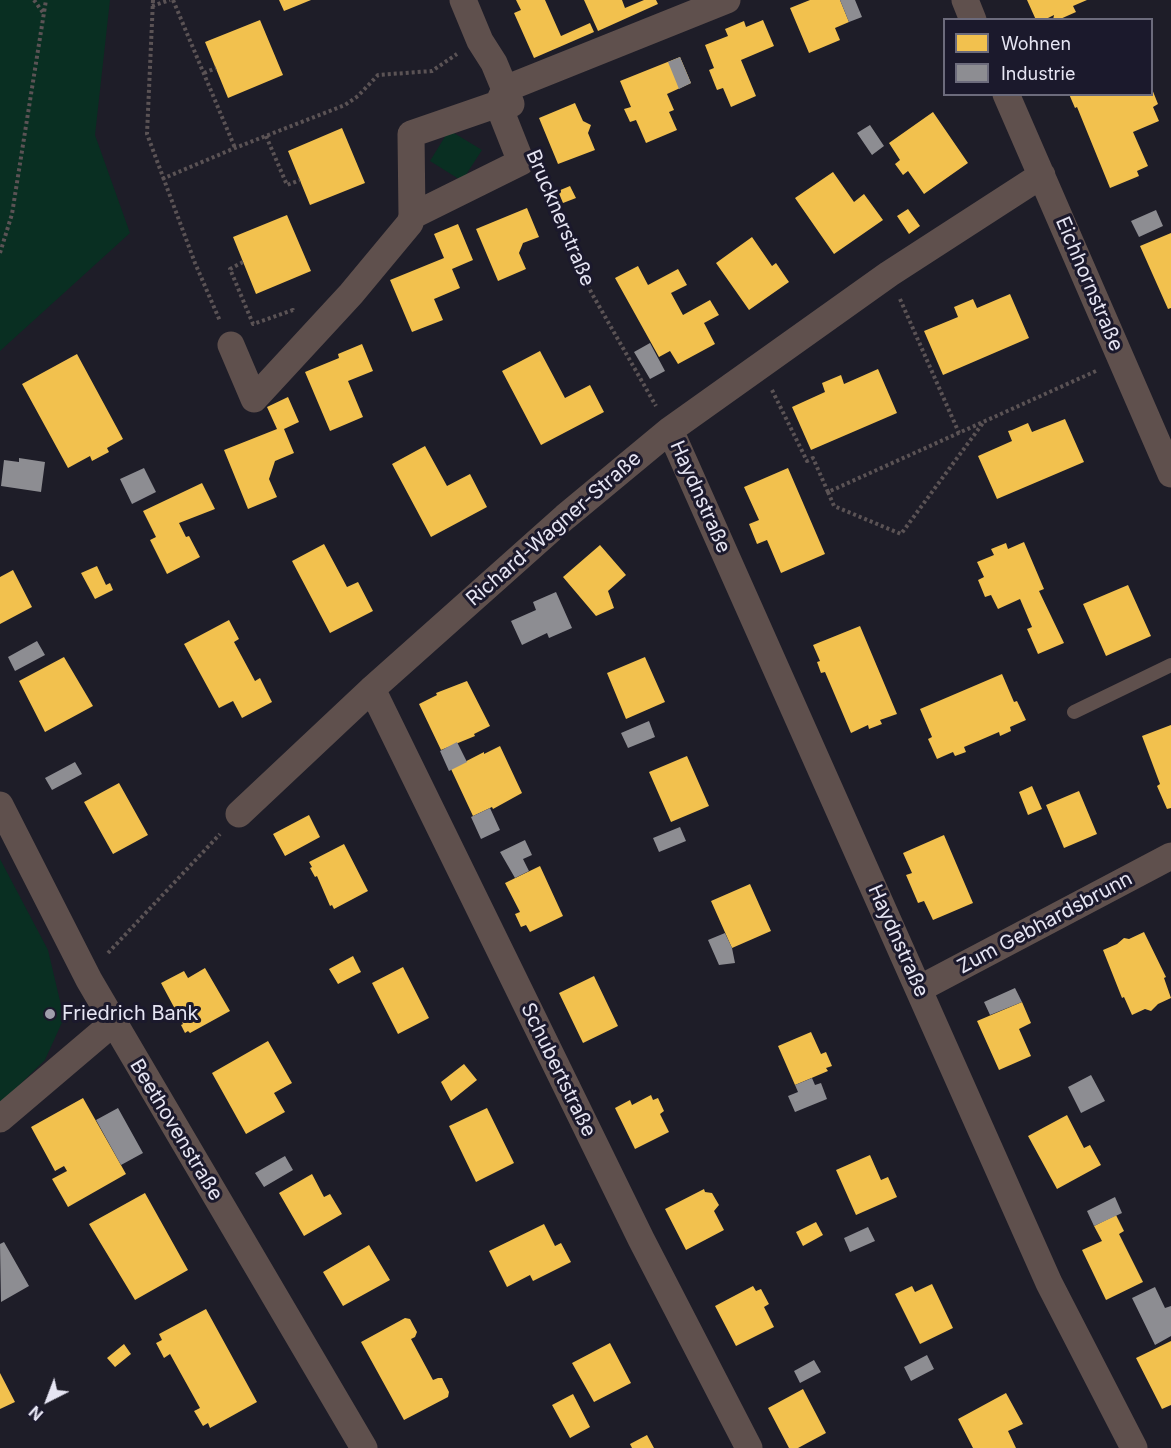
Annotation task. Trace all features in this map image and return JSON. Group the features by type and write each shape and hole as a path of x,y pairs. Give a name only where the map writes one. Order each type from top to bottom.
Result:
{"street":[{"name":"Brucknerstraße","path":"463,0 480,41 494,63 501,96 538,165"},
{"path":"231,345 254,399 351,294 410,223 412,216 411,134 727,0"},
{"path":"965,0 972,18"},
{"path":"412,216 521,162 501,96"},
{"name":"Eichhornstraße","path":"1007,96 1171,474"},
{"name":"Richard-Wagner-Straße","path":"240,814 372,689 565,517 670,430 889,274 1042,175"},
{"name":"Haydnstraße","path":"670,430 1049,1283 1134,1448"},
{"name":"Schubertstraße","path":"372,689 640,1239 749,1448"},
{"name":"Beethovenstraße","path":"0,805 113,1023 364,1448"},
{"name":"Zum Gebhardsbrunn","path":"919,989 1171,856"},
{"path":"0,1119 113,1023"}],"lane":[{"path":"1074,712 1171,665"}],"path":[{"path":"34,0 44,15"},
{"path":"0,253 12,214 46,0"},
{"path":"153,0 147,134 195,263 231,345"},
{"path":"152,6 172,0 235,148"},
{"path":"162,179 345,105 358,96 378,75 432,71 480,41"},
{"path":"204,73 216,68"},
{"path":"266,136 287,185 300,180"},
{"name":"Brucknerstraße","path":"538,165 591,292 670,430"},
{"path":"243,262 230,269 253,324 293,310 307,341"},
{"path":"889,274 959,433"},
{"path":"828,492 1122,359"},
{"path":"760,364 807,461 813,458 834,506 901,534 983,422"},
{"path":"89,980 94,967 240,814"}],"green space":[{"path":"0,0 110,0 95,135 130,233 0,351"},
{"path":"449,130 482,150 462,181 430,161"},
{"path":"0,859 48,950 64,1018 45,1060 0,1104"}],"building: Wohnen":[{"path":"279,0 311,0 284,11"},
{"path":"516,0 545,0 561,36 590,23 594,32 534,58 514,13 521,10"},
{"path":"584,0 622,0 625,8 644,0 656,0 658,4 598,31"},
{"path":"810,0 840,0 849,22 835,28 840,40 809,53 790,8"},
{"path":"1027,0 1087,0 1073,6 1076,12 1062,18 1053,18 1054,15 1048,18 1035,18"},
{"path":"260,20 283,75 228,98 205,42"},
{"path":"763,20 774,46 741,60 756,96 731,107 723,88 717,90 709,70 714,68 705,45 728,36 725,29 744,21 746,27"},
{"path":"680,57 691,83 667,94 674,110 669,112 677,130 646,143 636,120 630,122 624,109 631,107 620,81"},
{"path":"1153,92 1158,104 1153,107 1159,121 1133,132 1148,166 1137,171 1139,176 1110,188 1077,107 1075,108 1070,96 1153,96"},
{"path":"575,103 583,121 591,125 588,133 595,150 558,164 539,118"},
{"path":"933,112 968,163 924,194 908,171 903,175 895,164 900,160 889,143"},
{"path":"342,128 365,183 310,205 288,151"},
{"path":"833,172 854,202 864,194 883,220 834,254 795,198"},
{"path":"570,186 576,198 563,203 558,191"},
{"path":"527,208 539,237 523,243 519,253 526,269 498,281 476,229"},
{"path":"908,209 920,226 909,234 897,216"},
{"path":"287,215 311,271 256,294 233,237"},
{"path":"458,224 473,260 452,269 460,288 434,299 443,320 412,332 390,280 444,258 434,234"},
{"path":"1171,233 1171,308 1168,309 1140,246"},
{"path":"752,237 772,266 776,263 789,282 749,310 716,263"},
{"path":"638,266 648,285 678,269 687,285 671,293 683,315 710,300 719,315 704,323 715,344 678,364 670,351 659,357 615,278"},
{"path":"1010,294 1029,338 943,375 924,331 958,317 954,307 973,299 977,308"},
{"path":"362,344 373,371 348,381 363,417 330,431 305,372 339,358 338,354"},
{"path":"540,351 565,398 590,385 604,412 541,445 502,371"},
{"path":"77,354 123,439 107,448 109,452 92,461 90,456 68,468 22,384"},
{"path":"878,369 897,413 811,450 792,407 825,392 822,383 841,375 844,384"},
{"path":"288,397 299,422 284,429 294,453 275,461 269,479 277,497 248,509 224,450 277,429 267,407"},
{"path":"1065,419 1084,462 997,499 978,456 1012,441 1008,431 1028,423 1032,432"},
{"path":"425,446 447,486 470,474 487,507 431,537 392,464"},
{"path":"788,468 825,554 781,573 767,540 757,544 749,524 759,520 744,487"},
{"path":"202,483 215,509 179,523 200,557 167,574 150,540 156,537 143,511"},
{"path":"1024,542 1044,589 1039,591 1064,643 1038,654 1027,629 1032,627 1020,599 998,609 991,595 985,597 978,580 984,577 977,562 994,555 991,549 1006,543 1008,549"},
{"path":"324,544 347,587 358,582 373,611 330,633 292,561"},
{"path":"600,545 626,575 608,591 614,608 596,616 563,577"},
{"path":"97,566 106,585 110,583 113,590 95,599 81,573"},
{"path":"13,570 32,607 0,624 0,577"},
{"path":"1128,585 1151,636 1106,656 1083,604"},
{"path":"229,620 239,639 234,642 255,681 260,678 272,702 242,718 233,701 219,708 184,644"},
{"path":"860,626 897,714 880,720 882,724 869,729 868,725 851,733 825,672 821,673 817,662 820,661 813,645"},
{"path":"64,657 93,706 45,732 19,681"},
{"path":"645,657 665,702 626,719 607,673"},
{"path":"1002,674 1014,702 1017,701 1026,720 1010,727 1011,731 1000,736 999,732 964,747 966,752 955,756 953,752 937,759 928,739 932,737 920,709"},
{"path":"467,681 490,726 474,734 475,736 441,750 419,704 437,695 436,693"},
{"path":"1171,725 1171,808 1167,809 1157,786 1160,784 1142,736"},
{"path":"500,746 522,793 493,809 492,807 473,816 451,769"},
{"path":"687,756 709,806 671,822 649,772"},
{"path":"119,783 148,835 113,854 84,802"},
{"path":"1032,786 1042,809 1028,815 1019,792"},
{"path":"1079,791 1097,834 1064,848 1046,805"},
{"path":"309,815 320,837 285,856 273,834"},
{"path":"944,835 973,903 933,920 924,901 918,903 906,875 912,873 903,853"},
{"path":"344,844 368,891 334,909 332,905 330,906 309,862"},
{"path":"540,866 563,916 530,932 526,925 521,927 515,914 520,912 505,883"},
{"path":"750,884 771,931 732,948 711,901"},
{"path":"1144,932 1166,977 1164,978 1171,998 1158,1004 1151,1011 1145,1009 1132,1015 1124,997 1122,998 1103,950 1124,938 1129,939"},
{"path":"353,956 361,972 338,984 329,969"},
{"path":"403,967 429,1018 398,1034 372,983"},
{"path":"205,968 230,1011 190,1033 188,1031 185,1033 181,1025 183,1024 161,983 184,971 188,978"},
{"path":"594,976 618,1026 583,1043 559,993"},
{"path":"1022,1002 1031,1023 1019,1029 1031,1056 999,1070 977,1021"},
{"path":"811,1032 821,1054 826,1052 832,1066 826,1068 828,1071 795,1085 778,1046"},
{"path":"268,1041 292,1083 274,1093 285,1112 246,1134 212,1073"},
{"path":"464,1064 477,1080 451,1101 441,1082"},
{"path":"651,1095 653,1100 658,1098 664,1111 660,1114 669,1132 635,1149 615,1108 630,1100 632,1105"},
{"path":"83,1098 126,1174 68,1207 52,1179 67,1171 64,1166 55,1171 31,1127"},
{"path":"487,1108 514,1163 476,1182 449,1126"},
{"path":"1067,1115 1084,1148 1090,1145 1101,1165 1057,1189 1028,1136"},
{"path":"870,1155 881,1180 888,1177 897,1197 856,1215 836,1170"},
{"path":"312,1174 324,1197 330,1194 342,1214 304,1236 279,1193"},
{"path":"704,1189 705,1192 712,1193 719,1205 714,1211 724,1230 686,1250 665,1209"},
{"path":"145,1193 188,1270 135,1300 89,1224"},
{"path":"1116,1215 1124,1231 1119,1234 1143,1282 1106,1300 1082,1250 1102,1241 1094,1226"},
{"path":"816,1222 823,1235 803,1246 796,1232"},
{"path":"544,1224 555,1246 561,1243 571,1262 533,1281 530,1275 507,1287 489,1251"},
{"path":"369,1245 390,1280 343,1306 323,1272"},
{"path":"932,1284 953,1328 920,1344 895,1294 912,1286 915,1292"},
{"path":"753,1286 756,1291 761,1289 769,1304 764,1307 774,1327 736,1346 715,1306"},
{"path":"206,1309 257,1402 210,1428 208,1423 203,1426 194,1411 200,1408 170,1354 164,1358 156,1343 162,1340 159,1334"},
{"path":"405,1318 410,1319 417,1332 411,1339 433,1380 442,1378 449,1392 448,1397 404,1420 361,1342"},
{"path":"1171,1341 1171,1405 1162,1409 1136,1358"},
{"path":"610,1343 631,1383 594,1402 572,1363"},
{"path":"124,1344 131,1354 115,1367 107,1358"},
{"path":"0,1373 15,1402 0,1409"},
{"path":"803,1389 826,1433 798,1448 789,1448 768,1408"},
{"path":"1006,1393 1023,1424 1008,1431 1016,1448 973,1448 958,1419"},
{"path":"573,1394 590,1427 570,1438 552,1405"},
{"path":"647,1435 654,1448 632,1448 630,1444"}],"building: Industrie":[{"path":"840,0 855,0 862,17 849,22"},
{"path":"680,57 691,83 679,89 668,62"},
{"path":"870,125 884,146 872,155 857,133"},
{"path":"1156,210 1163,226 1139,237 1131,221"},
{"path":"650,343 665,371 650,379 634,352"},
{"path":"19,458 45,462 41,492 1,486 4,460 19,462"},
{"path":"144,468 156,492 132,504 120,479"},
{"path":"556,592 572,628 549,638 547,633 522,645 511,621 536,610 533,602"},
{"path":"37,641 45,655 15,671 8,657"},
{"path":"649,721 655,737 628,748 621,733"},
{"path":"457,742 467,762 449,771 440,751"},
{"path":"75,762 82,774 52,790 45,778"},
{"path":"490,808 500,830 481,839 471,817"},
{"path":"680,827 686,841 659,852 653,838"},
{"path":"525,840 532,855 523,859 529,871 515,878 500,852"},
{"path":"725,933 732,948 735,963 719,965 708,940"},
{"path":"1015,988 1022,1002 990,1015 984,1002"},
{"path":"1091,1075 1105,1101 1081,1113 1068,1087"},
{"path":"812,1078 815,1085 821,1083 827,1099 795,1112 788,1096 798,1092 795,1085"},
{"path":"118,1108 143,1153 121,1165 96,1120"},
{"path":"285,1156 293,1170 264,1187 255,1173"},
{"path":"1115,1197 1122,1213 1094,1226 1087,1211"},
{"path":"868,1227 875,1241 850,1252 844,1238"},
{"path":"4,1242 29,1286 1,1302 0,1244"},
{"path":"1155,1287 1165,1308 1171,1306 1171,1336 1155,1345 1132,1298"},
{"path":"927,1355 934,1369 911,1381 904,1367"},
{"path":"814,1360 821,1372 800,1383 794,1371"}],"place":[{"name":"Friedrich Bank","path":"50,1014"}]}
